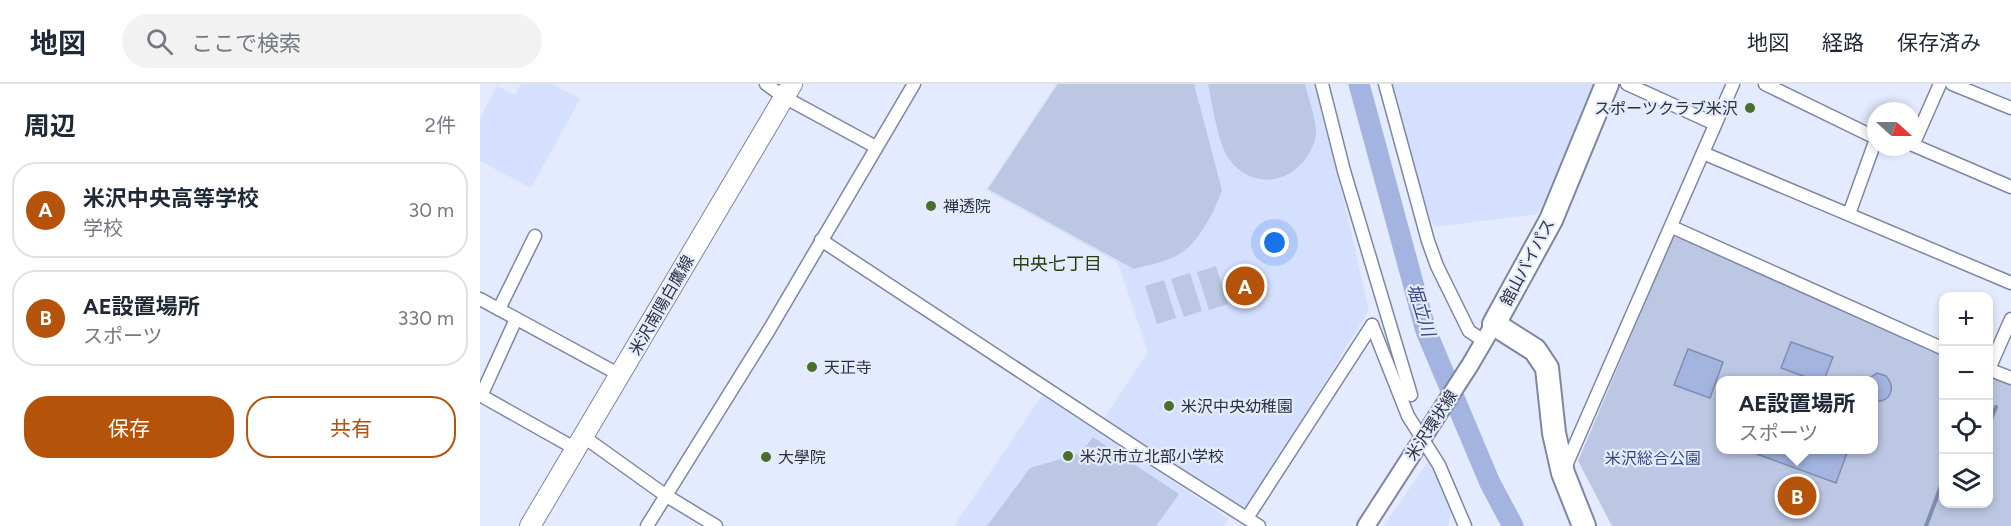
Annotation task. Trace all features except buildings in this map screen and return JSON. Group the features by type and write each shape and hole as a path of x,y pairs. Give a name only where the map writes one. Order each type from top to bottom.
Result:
{"highway":[{"name":"舘山バイパス","path":"1584,526 1563,473 1554,433 1547,368 1535,350 1489,333 1551,220 1608,84"}],"main road":[{"name":"米沢南陽白鷹線","path":"530,526 788,90"},
{"name":"米沢環状線","path":"1366,526 1489,333"}],"street":[{"path":"766,84 788,90 876,147"},
{"path":"647,526 769,330 914,84"},
{"path":"1322,84 1344,171 1411,395"},
{"path":"1385,84 1428,242 1437,266 1469,331 1489,333"},
{"path":"1627,84 1715,124"},
{"path":"1563,473 1733,84"},
{"path":"1765,84 1867,134"},
{"path":"1940,84 1913,145 2011,187"},
{"path":"1952,84 2011,108"},
{"path":"1703,153 2011,283"},
{"path":"1849,214 1870,156"},
{"path":"1671,227 1939,347"},
{"path":"499,309 535,236"},
{"path":"821,240 1134,447 1259,526"},
{"path":"480,299 620,375"},
{"path":"516,319 481,395 580,443 716,526"},
{"path":"1993,360 2011,320"},
{"path":"1247,518 1372,325 1408,416 1423,437 1438,465 1466,526"},
{"path":"1993,371 2011,378"}],"shaded area":[{"path":"521,84 552,84 580,99 531,188 480,161 480,118 497,86 515,95"},
{"path":"1056,84 1317,84 1369,310 1249,506 1238,507 1102,422 1148,352 1118,263 986,190"},
{"path":"1392,84 1594,84 1538,214 1434,227 1418,184"},
{"path":"1791,342 1833,357 1826,376 1803,376 1781,368"},
{"path":"1688,349 1723,362 1716,376 1710,398 1674,385"},
{"path":"1877,373 1886,376 1891,385 1890,394 1884,400 1878,401 1878,376 1872,376"},
{"name":"米沢市立北部小学校","path":"1043,394 1229,519 1224,526 954,526"},
{"path":"1757,454 1847,454 1836,483"},
{"path":"1429,460 1452,507 1448,526 1384,526"}],"green space":[{"path":"1058,84 1194,84 1222,190 1205,226 1185,250 1168,260 1134,269 988,189"},
{"path":"1208,84 1305,84 1316,133 1313,147 1304,161 1284,176 1272,179 1249,176 1238,169 1229,159 1221,143"},
{"name":"米沢総合公園","path":"1674,235 1939,351 1939,508 1993,508 1993,375 2011,383 2011,526 1612,526 1578,461"},
{"path":"1216,266 1228,304 1209,310 1197,272"},
{"path":"1190,273 1202,311 1184,317 1171,279"},
{"path":"1164,280 1176,318 1157,324 1145,286"},
{"path":"1093,437 1179,494 1156,526 987,526 1030,468 1081,453"}],"waterway":[{"name":"堀立川","path":"1359,84 1426,331 1490,483 1513,526"},
{"path":"1993,414 1996,407"},
{"path":"1926,526 1939,491"}],"place":[{"name":"スポーツクラブ米沢","path":"1750,108"},
{"name":"禅透院","path":"931,206"},
{"name":"米沢中央高等学校","path":"1245,286"},
{"name":"天正寺","path":"812,367"},
{"name":"米沢中央幼稚園","path":"1169,406"},
{"name":"米沢市立北部小学校","path":"1068,456"},
{"name":"大學院","path":"766,457"},
{"name":"AE設置場所","path":"1797,496"}],"district":[{"name":"中央七丁目","path":"1057,264"}]}
